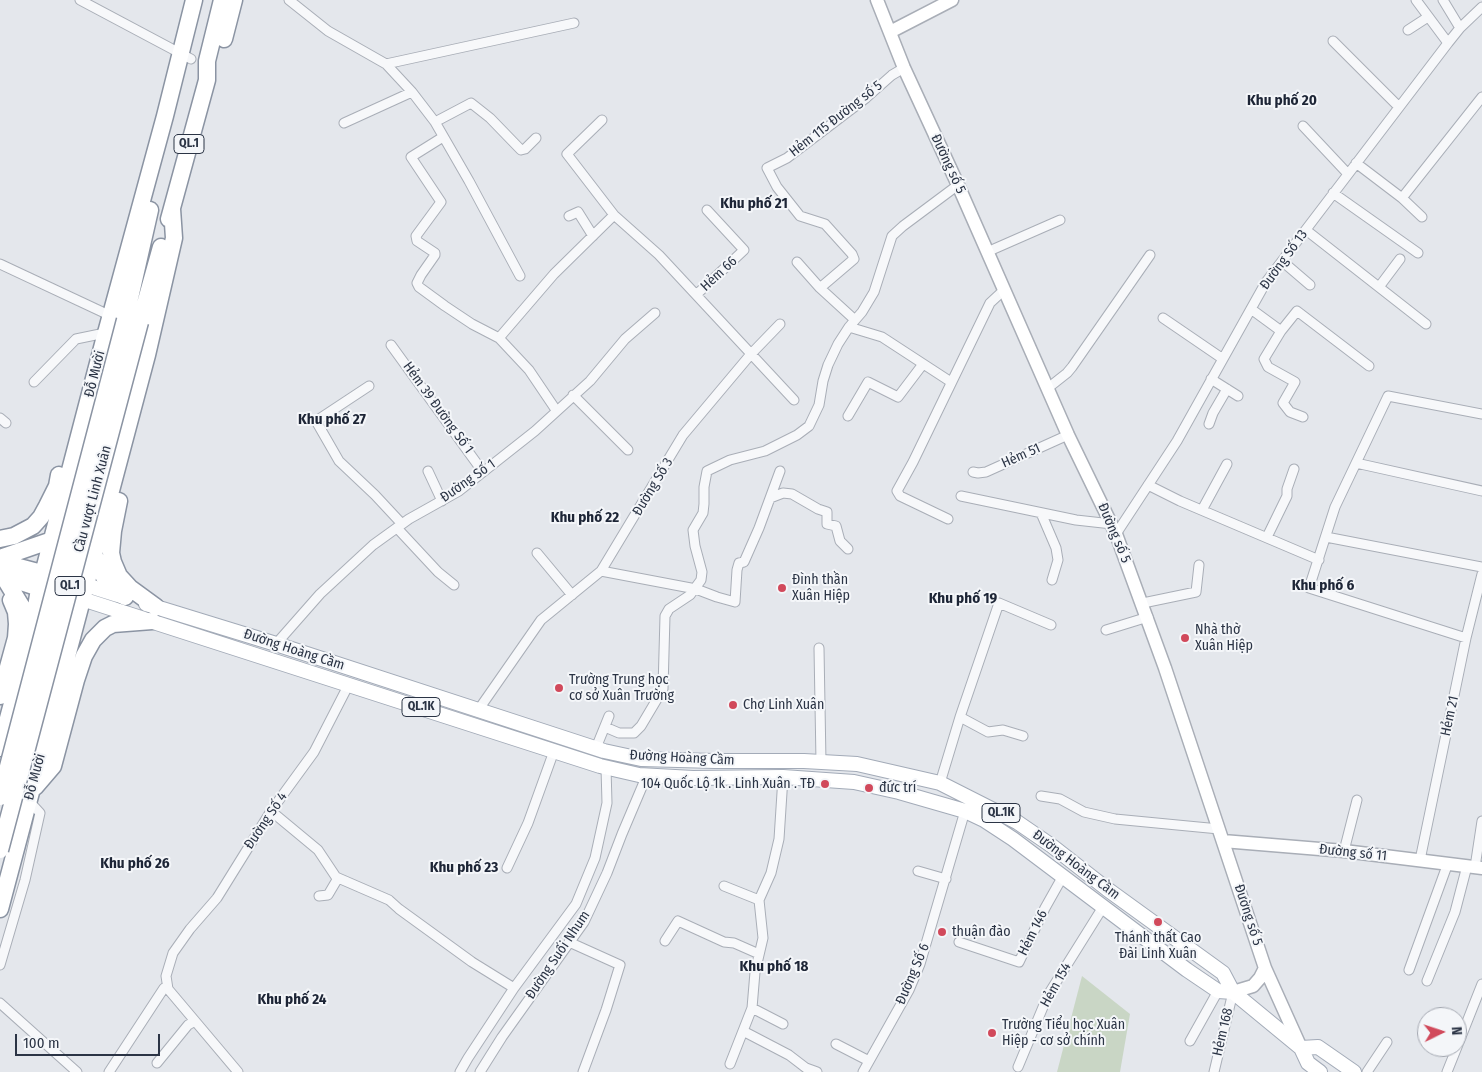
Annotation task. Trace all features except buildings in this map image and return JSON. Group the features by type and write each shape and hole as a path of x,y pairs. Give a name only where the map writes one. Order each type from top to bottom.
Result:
{"highway":[{"name":"Đỗ Mười","path":"125,319 186,57 194,0"},
{"name":"Đỗ Mười","path":"125,319 136,223 160,132 205,0"},
{"name":"Đỗ Mười","path":"0,748 33,625 52,540 104,339 125,319 172,209 207,80 207,60 222,0"},
{"name":"Đỗ Mười","path":"207,80 216,65 234,0"},
{"name":"QL.1","path":"160,132 164,155"},
{"name":"Đỗ Mười","path":"0,909 7,854 31,795 147,355 174,238 172,209"},
{"path":"136,223 149,212"},
{"name":"Cầu vượt Linh Xuân","path":"0,797 125,319"},
{"name":"Cầu vượt Linh Xuân","path":"7,854 125,319"},
{"path":"0,539 14,536 33,526 47,506 56,486 86,368 104,339"},
{"path":"31,795 53,766 76,680 84,656 93,640 105,628 113,624 154,614 119,576 111,553 117,507 149,386 147,355"},
{"path":"0,558 52,540 94,554 104,577 122,604 74,636 33,625 0,571"},
{"path":"0,562 42,581 84,592"},
{"path":"0,566 18,581 42,581"},
{"path":"0,586 14,606 17,624 16,638 0,696"},
{"path":"0,890 7,854"}],"main road":[{"name":"Đường số 5","path":"877,0 904,68 958,185 1068,435 1114,529 1148,617 1265,968 1301,1048"},
{"path":"890,32 952,0"},
{"name":"Đường Hoàng Cầm","path":"84,592 154,614 349,684 606,768 647,775 694,778 783,777 854,782 900,792 965,811 984,820 1013,839 1218,992"},
{"name":"Đường Hoàng Cầm","path":"154,614 276,644 596,748 641,759 857,764 940,783 1018,822 1223,973 1233,992 1301,1048 1308,1063 1320,1072"},
{"name":"Đường số 11","path":"1221,835 1475,867"},
{"path":"1218,992 1233,992 1253,986 1265,968"},
{"path":"1301,1048 1318,1047 1354,1072"}],"street":[{"path":"82,0 186,57"},
{"path":"290,0 328,31 386,64 412,92 435,122 520,276"},
{"path":"1416,0 1448,43"},
{"path":"1443,0 1460,28"},
{"name":"Đường Số 13","path":"1114,529 1148,485 1177,441 1266,282 1448,43 1460,28 1482,7"},
{"path":"1408,30 1428,17"},
{"path":"386,64 574,23"},
{"path":"1332,41 1398,107"},
{"name":"Hẻm 115 Đường số 5","path":"820,288 854,259 852,254 825,224 800,216 777,187 767,168 787,158 866,98 892,75 904,68"},
{"path":"344,124 412,92"},
{"path":"1402,198 1482,97"},
{"path":"435,122 471,103 490,118 521,150 525,149 536,138"},
{"path":"602,120 567,154 614,215 659,254 794,400"},
{"path":"1303,126 1348,174"},
{"path":"443,137 410,157 441,202 416,236 417,241 436,255 420,275 417,283 419,287 445,306 472,324 499,338 528,370 556,410"},
{"path":"1356,162 1402,198 1422,217"},
{"path":"605,728 619,733 634,733 641,726 663,689 664,616 669,609 690,595 701,580 702,572 694,546 693,530 702,513 707,471 730,460 766,451 797,436 809,426 819,405 828,365 838,344 874,292 892,236 958,185"},
{"path":"1333,193 1418,253"},
{"name":"Hẻm 66","path":"697,294 744,250 707,210"},
{"path":"569,216 578,212 593,236"},
{"path":"499,338 554,274 614,215"},
{"path":"987,252 1060,220"},
{"path":"1306,230 1426,324"},
{"path":"1048,388 1072,367 1150,255"},
{"path":"1379,287 1400,259"},
{"path":"1282,261 1310,285"},
{"path":"797,262 852,324 882,337 951,382"},
{"path":"0,264 125,319"},
{"path":"948,519 900,496 897,491 990,303 1004,290"},
{"path":"1251,309 1281,331"},
{"path":"1303,417 1290,412 1284,403 1295,382 1268,367 1264,359 1281,331 1297,310 1369,366"},
{"name":"Đường Số 1","path":"276,644 320,594 373,545 399,526 459,491 535,431 590,381 625,339 655,313"},
{"path":"1163,318 1222,359"},
{"name":"Đường Số 3","path":"479,710 536,625 553,609 601,572 683,435 751,354 780,324"},
{"path":"34,382 76,339 104,339"},
{"name":"Hẻm 39 Đường Số 1","path":"392,346 484,472"},
{"path":"848,416 868,382 898,397 923,364"},
{"path":"1211,379 1238,396"},
{"path":"369,386 316,421 339,460 375,495 438,572 454,585"},
{"path":"1209,424 1227,389"},
{"path":"573,395 628,450"},
{"path":"1466,638 1309,588 1335,507 1388,396 1482,414"},
{"name":"Hẻm 51","path":"973,472 986,472 1068,435"},
{"path":"1356,463 1482,490"},
{"path":"1202,510 1227,464"},
{"path":"1267,538 1287,496 1287,489 1294,469"},
{"path":"428,471 442,500"},
{"path":"601,572 696,589 734,602 739,563 744,562 780,471"},
{"path":"1148,485 1180,501 1319,560"},
{"path":"770,498 783,493 792,494 827,512 827,524 836,526 840,541 848,549"},
{"path":"961,496 1114,529"},
{"path":"1041,512 1056,548 1058,560 1052,580"},
{"path":"1326,537 1482,567"},
{"path":"537,553 572,595"},
{"path":"1143,604 1196,592 1199,565"},
{"name":"Hẻm 21","path":"1420,860 1466,638 1482,574"},
{"path":"940,783 960,717 999,603 1051,625"},
{"path":"1106,630 1148,617"},
{"path":"819,648 821,762"},
{"name":"Đường Số 4","path":"168,989 166,976 173,953 186,933 217,898 271,811 314,752 349,684"},
{"path":"596,748 609,716"},
{"path":"960,717 988,732 1003,730 1023,736"},
{"path":"507,868 528,823 554,751"},
{"path":"460,1072 514,988 576,904 595,858 607,803 606,768"},
{"name":"Đường Suối Nhum","path":"480,1072 502,1037 584,922 647,775"},
{"path":"730,1064 752,1008 755,972 763,938 759,900 771,873 779,839 783,777"},
{"path":"0,965 25,880 40,813 31,795"},
{"path":"1041,796 1060,799 1084,812 1115,819 1221,835"},
{"path":"1344,851 1357,800"},
{"path":"271,811 318,850 338,878 389,900 399,910 472,962 514,988"},
{"name":"Đường Số 6","path":"863,1072 913,982 946,879 965,811"},
{"path":"1427,981 1475,867 1482,821"},
{"path":"1409,970 1448,863"},
{"path":"918,871 946,879"},
{"name":"Hẻm 146","path":"959,942 1019,962 1063,876"},
{"path":"319,896 328,895 338,878"},
{"path":"724,886 759,900"},
{"name":"Hẻm 154","path":"1018,1067 1048,995 1103,907"},
{"path":"665,941 678,921 724,942 734,943 759,954"},
{"path":"569,942 620,964 606,1010 583,1072"},
{"path":"1467,1022 1482,984"},
{"path":"109,1072 164,988 168,989 238,1072"},
{"path":"1190,1041 1218,992"},
{"name":"Hẻm 168","path":"1214,1072 1233,992"},
{"path":"0,1003 77,1072"},
{"path":"752,1008 783,1024"},
{"path":"157,1063 188,1025 195,1021"},
{"path":"743,1031 789,1055 806,1068 817,1072"},
{"path":"1367,1072 1387,1042"},
{"path":"836,1044 869,1061"},
{"path":"1447,1072 1453,1057"}],"green space":[{"path":"1082,976 1130,1014 1120,1072 1057,1072"}],"place":[{"name":"Đình thần Xuân Hiệp","path":"782,588"},
{"name":"Nhà thờ Xuân Hiệp","path":"1185,638"},
{"name":"Trường Trung học cơ sở Xuân Trường","path":"559,688"},
{"name":"Chợ Linh Xuân","path":"733,705"},
{"name":"104 Quốc Lộ 1k . Linh Xuân . TĐ","path":"825,784"},
{"name":"đức trí","path":"869,788"},
{"name":"Thánh thất Cao Đài Linh Xuân","path":"1158,922"},
{"name":"thuận đào","path":"942,932"},
{"name":"Trường Tiểu học Xuân Hiệp - cơ sở chính","path":"992,1033"}],"district":[{"name":"Khu phố 20","path":"1282,101"},
{"name":"Khu phố 21","path":"754,204"},
{"name":"Khu phố 27","path":"332,420"},
{"name":"Khu phố 22","path":"585,518"},
{"name":"Khu phố 6","path":"1323,586"},
{"name":"Khu phố 19","path":"963,599"},
{"name":"Khu phố 26","path":"135,864"},
{"name":"Khu phố 23","path":"464,868"},
{"name":"Khu phố 18","path":"774,967"},
{"name":"Khu phố 24","path":"292,1000"}]}
